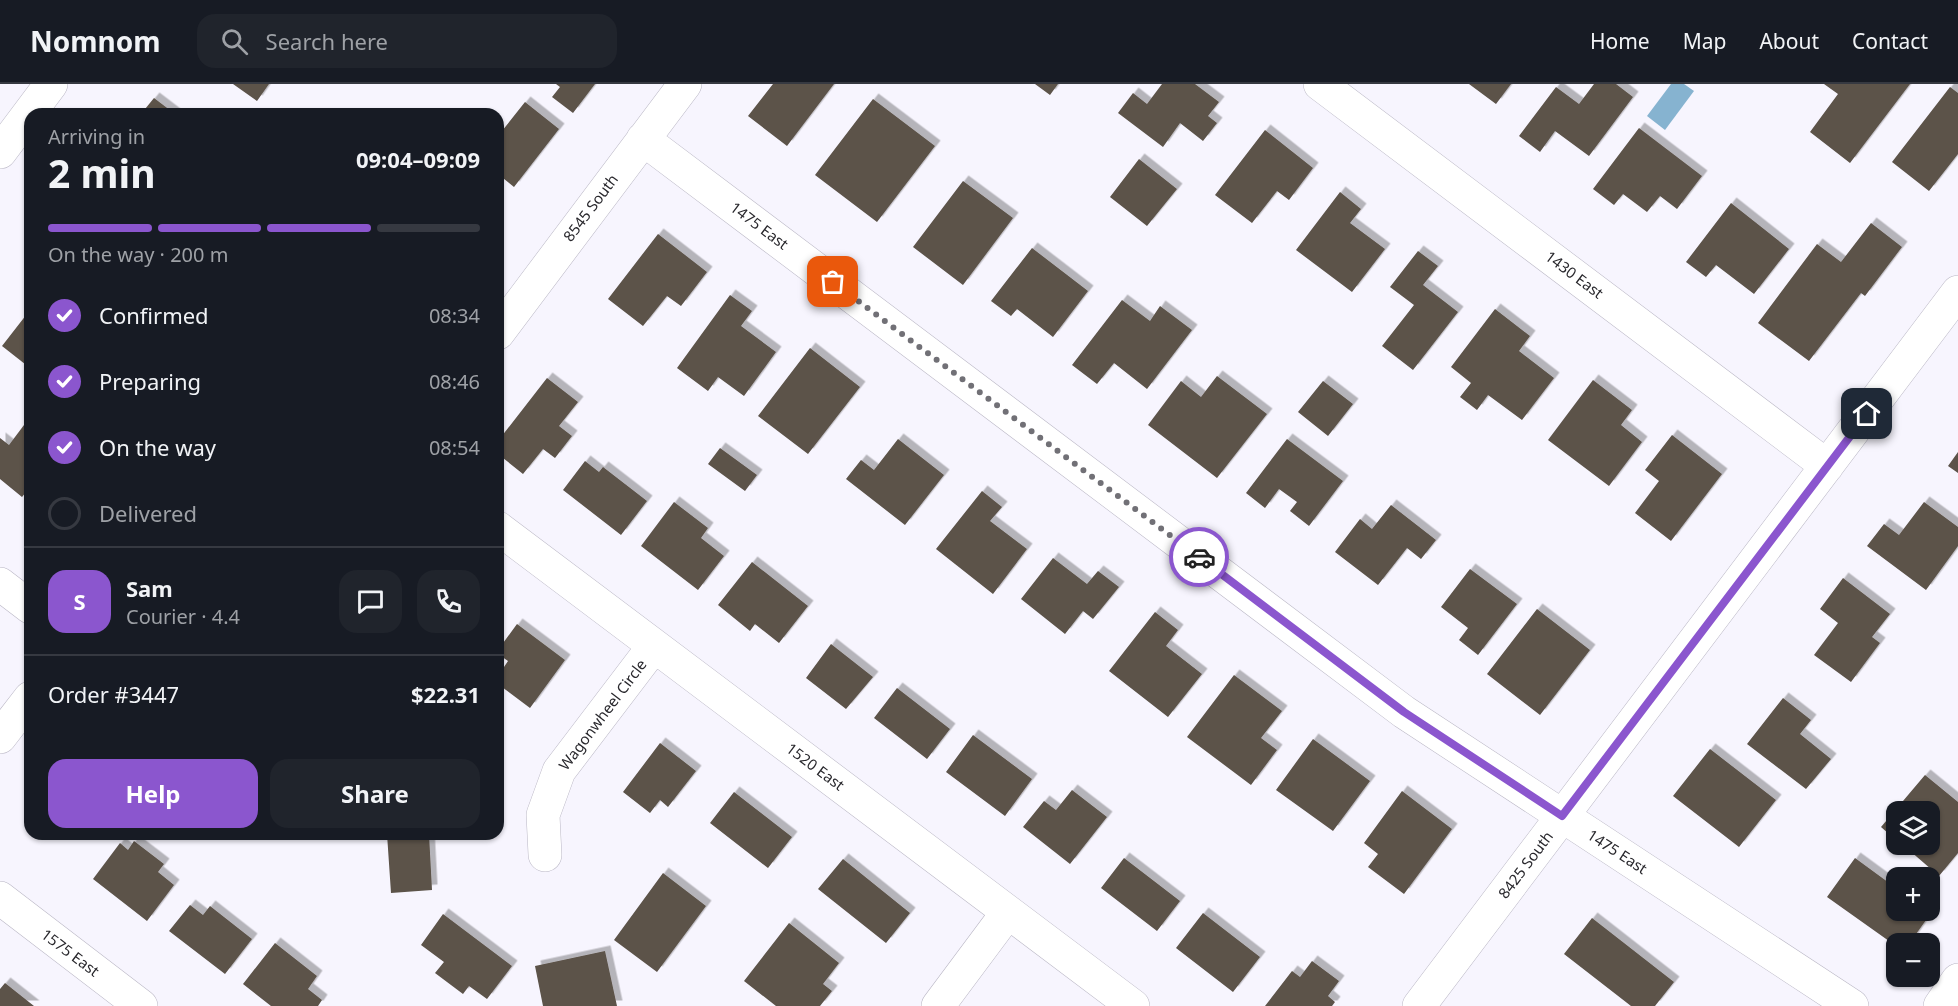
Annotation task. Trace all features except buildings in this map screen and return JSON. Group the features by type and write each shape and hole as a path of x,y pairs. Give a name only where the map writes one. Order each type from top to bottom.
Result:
{"street":[{"path":"33,108 51,84"},
{"name":"8545 South","path":"504,325 684,84"},
{"name":"1430 East","path":"1320,84 1827,466"},
{"path":"0,152 24,120"},
{"name":"1475 East","path":"643,139 1404,712 1852,1006"},
{"name":"8425 South","path":"1419,1006 1958,292"},
{"name":"1520 East","path":"504,533 1133,1006"},
{"path":"0,584 24,602"},
{"name":"Wagonwheel Circle","path":"545,855 543,815 559,771 654,646"},
{"path":"0,737 24,706"},
{"name":"1575 East","path":"0,898 141,1006"},
{"path":"938,1006 1008,912"},
{"path":"1940,1006 1958,980"}],"water":[{"path":"1671,84 1684,84 1694,91 1665,130 1647,116"}],"way so far":[{"path":"833,282 1199,557"}],"route":[{"path":"1199,557 1404,712 1562,816 1867,414"}]}
